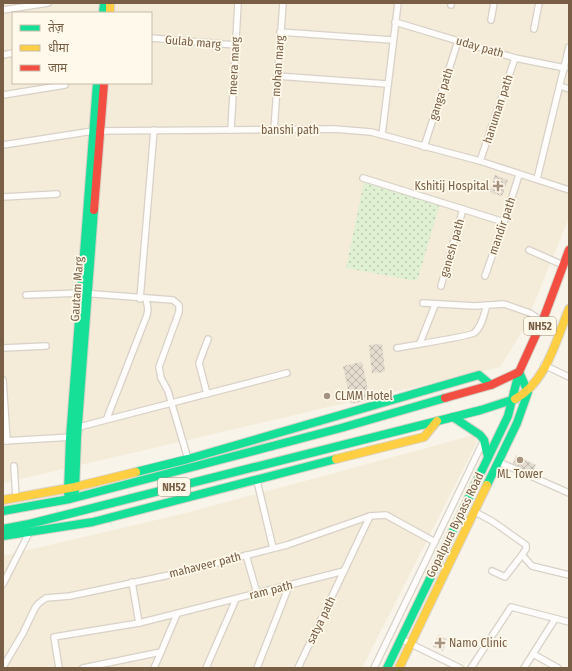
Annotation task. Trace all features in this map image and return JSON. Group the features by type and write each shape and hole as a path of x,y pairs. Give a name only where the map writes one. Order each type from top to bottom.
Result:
{"main road":[{"path":"97,84 97,131"},
{"name":"Gautam Marg","path":"71,499 74,437 97,131 104,84"},
{"name":"NH52","path":"3,512 71,499 341,428 491,385 519,372 542,321 569,250"},
{"name":"NH52","path":"3,529 29,528 438,421 514,399 528,392 544,366 566,325 569,309"},
{"path":"519,372 528,392"},
{"name":"Gopalpura Bypass Road","path":"387,668 508,416 514,399 519,372"},
{"path":"3,500 72,487 188,459 479,375 491,385"},
{"name":"Gopalpura Bypass Road","path":"399,668 499,462 517,423 528,392"},
{"path":"453,417 480,435 484,440 488,457"},
{"path":"3,536 29,528 93,522 256,481 424,436 438,421"}],"street":[{"path":"3,10 48,3"},
{"name":"meera marg","path":"231,130 238,3"},
{"name":"mohan marg","path":"274,130 283,3"},
{"path":"382,135 392,40 398,3"},
{"path":"491,20 494,3"},
{"path":"534,28 539,3"},
{"name":"uday path","path":"395,22 515,58 565,68"},
{"path":"280,32 392,40"},
{"name":"Gulab marg","path":"152,38 235,45"},
{"name":"ganga path","path":"424,147 458,41"},
{"path":"537,179 569,47"},
{"name":"hanuman path","path":"480,161 515,58"},
{"path":"277,76 387,84"},
{"path":"3,95 65,85"},
{"path":"560,86 569,89"},
{"name":"banshi path","path":"3,145 97,131 334,129 371,132 480,161 518,175 537,179 569,190"},
{"path":"107,418 148,309 143,299 154,130"},
{"name":"mandir path","path":"485,276 504,222 518,175"},
{"path":"363,178 504,222"},
{"path":"3,197 57,194"},
{"name":"ganesh path","path":"441,286 463,209"},
{"path":"529,250 563,265"},
{"path":"26,295 85,294 173,300 179,305 180,312 159,367 161,378 168,390 188,459"},
{"path":"423,303 434,305 504,304 530,313 542,321"},
{"path":"420,343 434,305"},
{"path":"397,348 474,334 479,328 488,305"},
{"path":"207,394 199,363 208,339"},
{"path":"3,348 46,346"},
{"path":"544,366 569,377"},
{"path":"75,428 107,418 172,404 287,373"},
{"path":"3,380 5,441 74,437"},
{"path":"374,668 484,440"},
{"path":"499,462 569,493"},
{"path":"14,466 16,498"},
{"path":"256,481 273,548"},
{"path":"475,512 492,521 526,545 526,549 505,577 492,571"},
{"name":"mahaveer path","path":"3,667 39,603 46,598 70,596 246,555 273,548 370,516 386,515 435,542"},
{"path":"344,571 370,516"},
{"path":"4,583 29,528"},
{"path":"246,555 256,593"},
{"path":"522,555 532,566 569,575"},
{"name":"ram path","path":"59,668 54,637 139,623 344,571"},
{"name":"satya path","path":"298,668 344,571"},
{"path":"132,582 139,623"},
{"path":"258,668 289,586"},
{"path":"206,668 236,599"},
{"path":"471,668 511,607 569,622"},
{"path":"154,668 177,614"},
{"path":"524,668 554,619"},
{"path":"401,639 460,668"},
{"path":"83,668 161,652"},
{"path":"532,654 558,668"}],"shaded area":[{"path":"3,3 569,3 569,218 523,330 500,367 3,483"},
{"path":"474,435 477,442 362,668 3,668 3,556 190,512"}],"green space":[{"path":"364,182 440,204 417,281 346,268"}],"building":[{"path":"495,175 508,180 502,196 489,192"},
{"path":"382,344 385,372 372,373 369,345"},
{"path":"362,362 370,400 351,404 343,366"},
{"name":"ML Tower","path":"516,455 536,465 532,475 512,466"},
{"path":"438,635 447,639 443,651 433,647"}],"traffic: fast":[{"path":"103,12 104,3"},
{"path":"68,493 70,438 97,84"},
{"path":"75,491 77,437 94,210"},
{"path":"387,668 508,416 519,372"},
{"path":"487,485 517,423 528,392 519,372"},
{"path":"136,472 188,459 479,375 491,385"},
{"path":"3,511 70,499 341,428 445,398"},
{"path":"3,529 29,524 481,410 515,399"},
{"path":"453,417 480,435 484,440 488,457"},
{"path":"3,536 93,522 336,459"}],"traffic: slow":[{"path":"110,3 110,12"},
{"path":"515,399 526,392 535,383 542,372 549,360 569,309"},
{"path":"336,459 424,437 437,421"},
{"path":"3,500 75,487 136,472"},
{"path":"399,668 487,485"}],"traffic: jam":[{"path":"94,210 104,84"},
{"path":"445,398 491,385 519,372 544,317 569,250"}],"place":[{"name":"Kshitij Hospital","path":"498,186"},
{"name":"CLMM Hotel","path":"327,396"},
{"name":"ML Tower","path":"520,460"},
{"name":"Namo Clinic","path":"440,643"}]}
